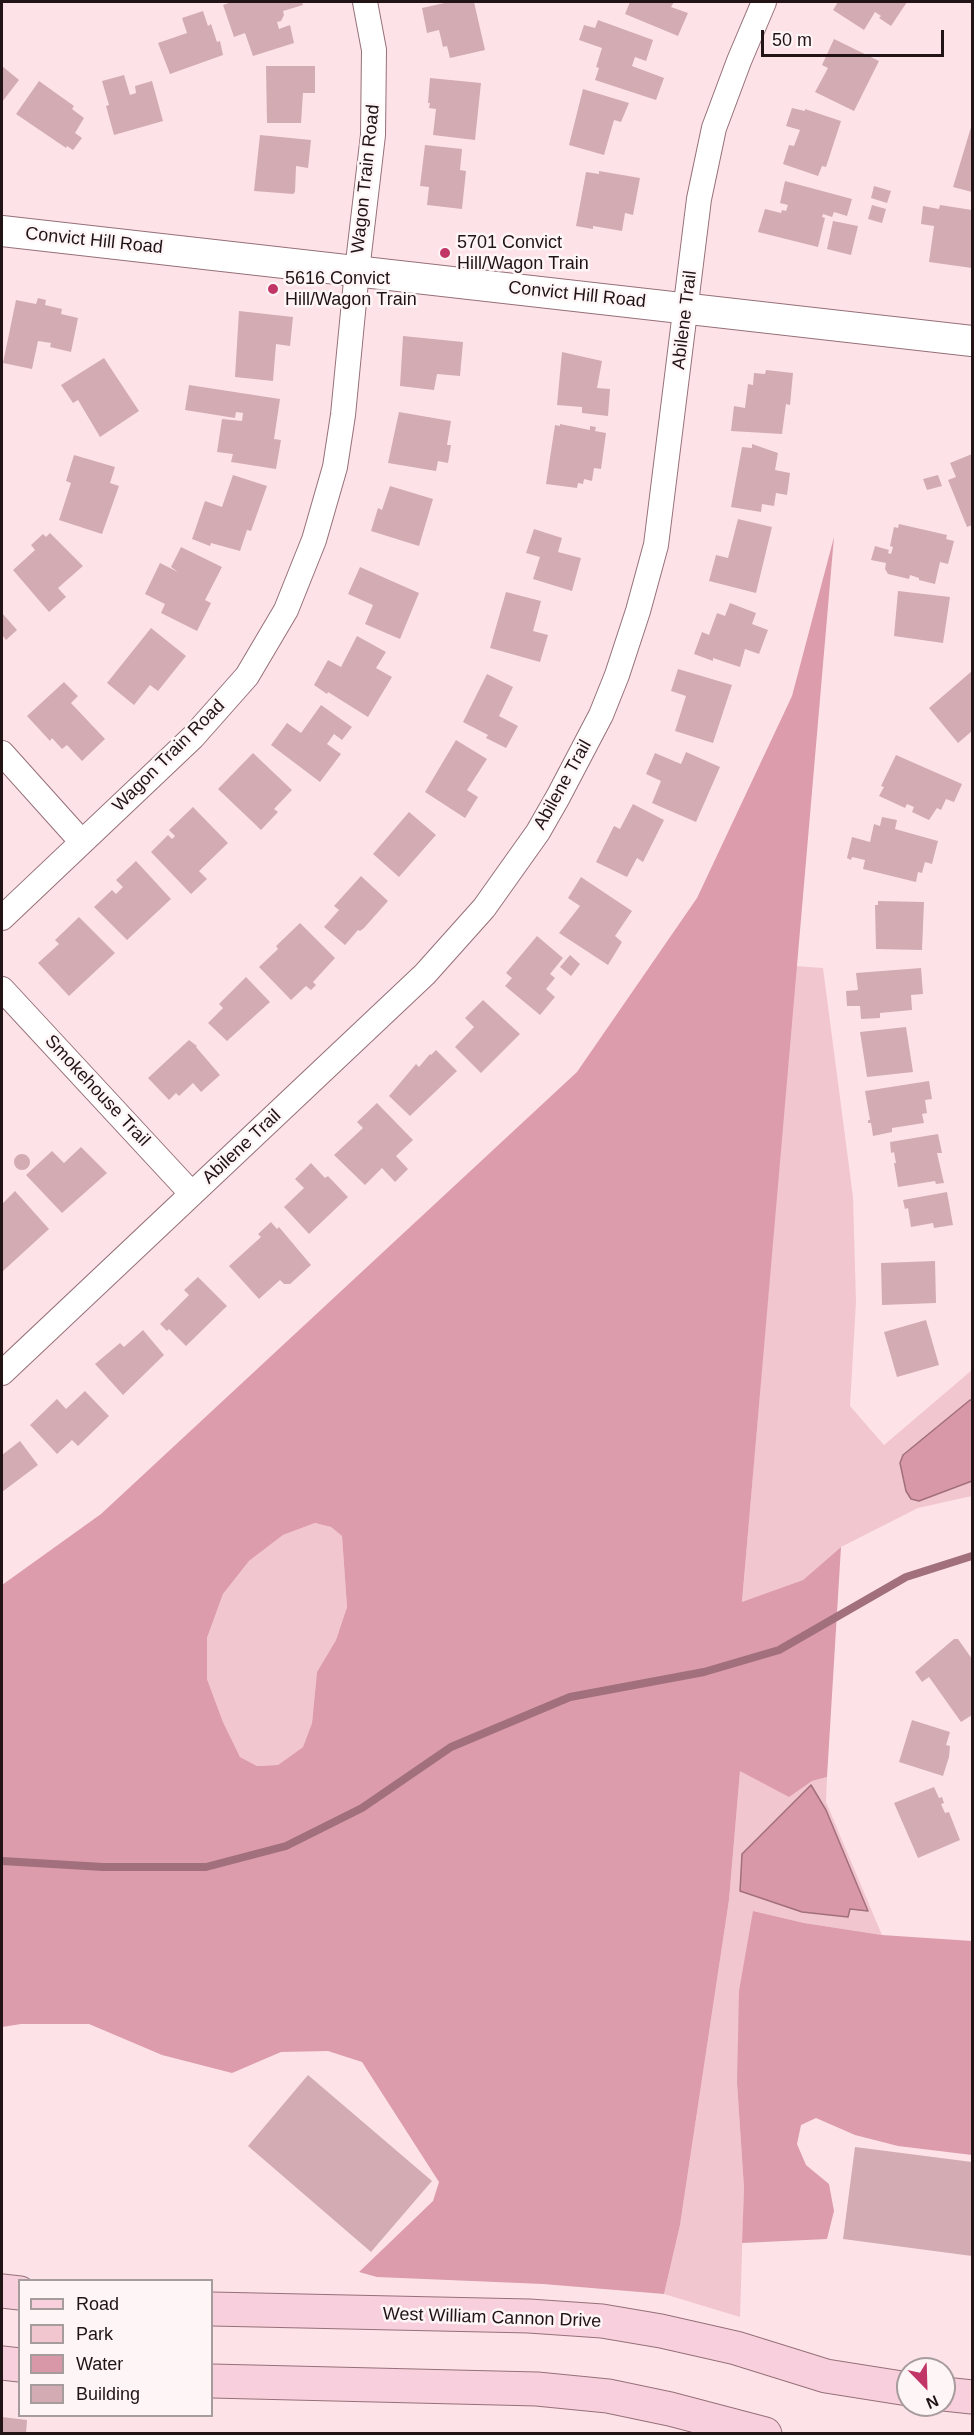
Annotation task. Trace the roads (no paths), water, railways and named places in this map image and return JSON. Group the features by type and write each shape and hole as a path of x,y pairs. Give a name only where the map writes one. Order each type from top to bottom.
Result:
{"main road":[{"path":"2,2291 18,2293"},
{"name":"West William Cannon Drive","path":"213,2309 529,2316 602,2322 661,2331 736,2348 826,2376 896,2388"},
{"path":"2,2363 18,2365"},
{"path":"213,2380 537,2389 608,2396 765,2433"},
{"path":"956,2395 972,2397"}],"street":[{"name":"Wagon Train Road","path":"2,918 81,841 193,738 247,676 286,610 314,540 335,467 343,415 357,271 374,135 374,50 365,2"},
{"name":"Abilene Trail","path":"2,1373 367,1029 455,942 511,872 564,787 601,715 617,675 656,545 699,199 714,128 764,2"},
{"name":"Convict Hill Road","path":"2,231 972,340"},
{"path":"2,753 81,841"},
{"name":"Smokehouse Trail","path":"2,989 192,1194"}],"water":[{"path":"972,1400 972,1481 919,1501 911,1499 906,1491 900,1463 903,1455"},
{"path":"811,1785 826,1810 868,1911 850,1909 848,1917 802,1912 740,1891 742,1854"}],"waterway":[{"path":"2,1861 103,1867 206,1867 286,1846 362,1808 451,1747 570,1697 704,1672 779,1650 906,1577 972,1556"}],"place":[{"name":"5701 Convict Hill/Wagon Train","path":"445,253"},
{"name":"5616 Convict Hill/Wagon Train","path":"273,289"}]}
